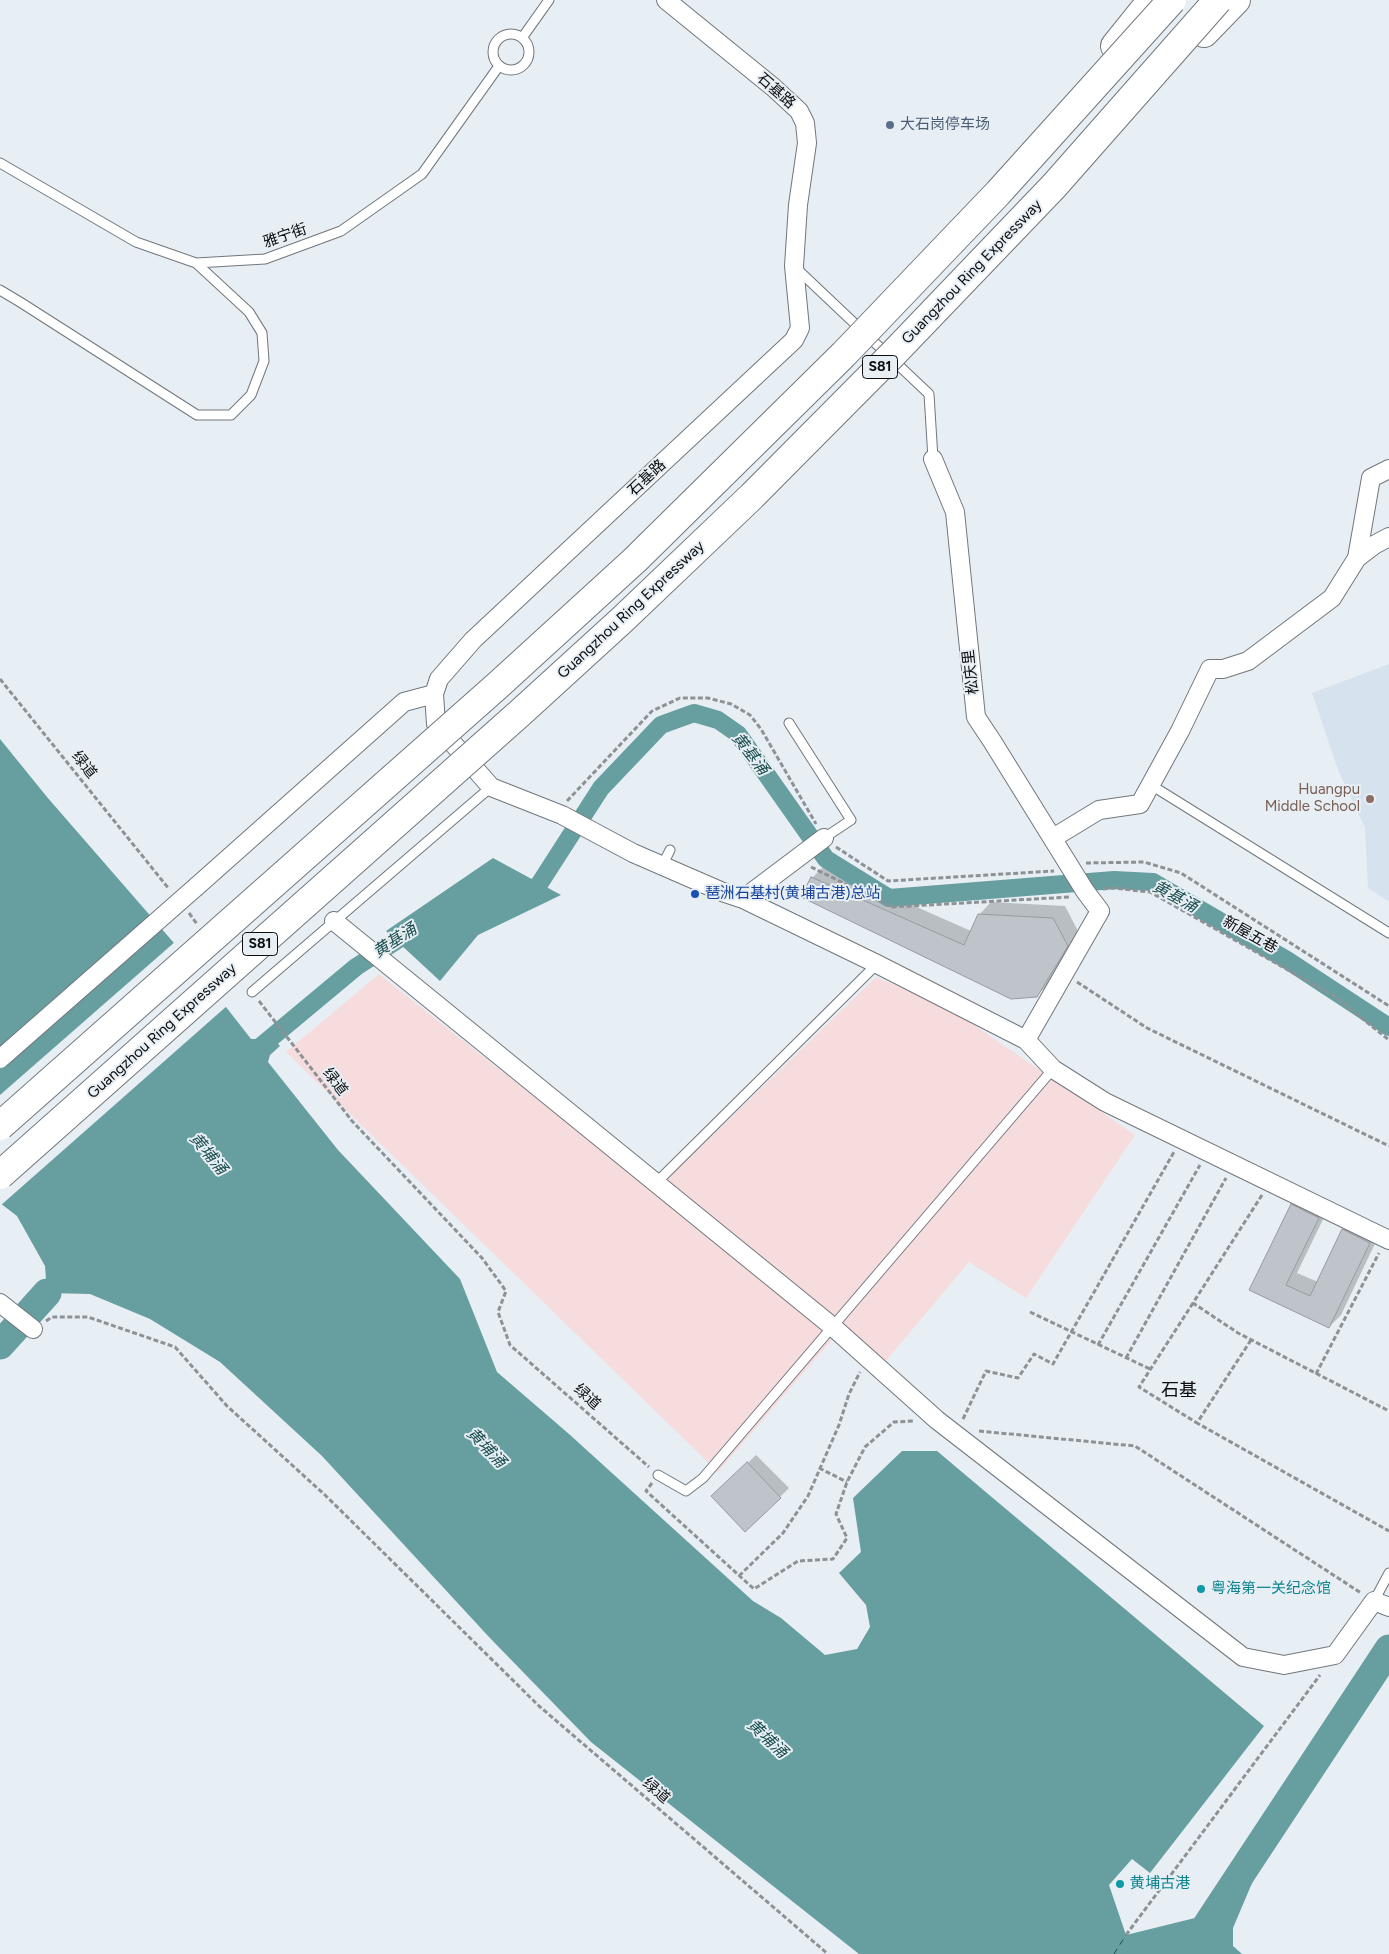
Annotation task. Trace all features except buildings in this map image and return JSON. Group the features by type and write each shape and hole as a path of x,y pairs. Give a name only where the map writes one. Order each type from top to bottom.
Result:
{"highway":[{"path":"998,193 1152,0"},
{"name":"S81","path":"0,1126 498,686 635,560 844,354 998,193 1172,0"},
{"name":"Guangzhou Ring Expressway","path":"0,1175 498,733 623,619 752,496 893,354 1054,186 1218,0"},
{"path":"1054,186 1236,0"}],"street":[{"name":"石基路","path":"434,694 443,674 473,640 794,340 800,328 794,266 798,204 807,143 806,123 800,111 773,87 666,0"},
{"name":"松庆里","path":"932,459 955,512 976,717 1085,891 1100,911 1064,973"},
{"path":"1357,558 1371,478 1389,469"},
{"path":"1053,838 1099,810 1140,804 1210,669 1223,669 1248,661 1332,598 1357,558 1374,544 1389,537"},
{"path":"0,1059 404,702 434,694 436,724 491,787 562,816 633,853 725,894 743,899 877,964 1026,1040 1053,1069 1105,1102 1388,1239"},
{"path":"743,899 824,838"},
{"path":"334,921 832,1328 942,1424 1243,1657 1284,1665 1334,1655 1381,1604"},
{"path":"1026,1040 1064,973"},
{"path":"7,1308 31,1327"}],"lane":[{"path":"522,38 549,0"},
{"path":"510,34 520,36 528,46 528,60 517,70 499,66 494,60 493,47 500,37 510,34"},
{"name":"雅宁街","path":"0,163 136,242 196,263 265,259 341,231 422,174 499,66"},
{"path":"0,290 197,415 231,415 251,395 264,361 262,333 249,312 196,263"},
{"path":"794,266 929,394 932,459"},
{"path":"789,723 851,820 824,838"},
{"path":"1151,785 1389,932"},
{"path":"252,992 491,787"},
{"path":"662,866 670,850"},
{"path":"655,1184 877,964"},
{"path":"658,1475 686,1491 703,1478 1053,1069"},
{"path":"1381,1604 1389,1573"}],"path":[{"name":"绿道","path":"0,679 172,892"},
{"path":"562,816 568,799 652,711 680,698 708,698 730,704 750,716 761,729 824,838 888,881 1056,870 1069,863 1144,862 1181,874 1389,1006"},
{"name":"新屋五巷","path":"801,855 812,868 892,907 1067,898 1085,891 1113,888 1150,892 1334,996 1389,1040"},
{"path":"184,907 202,930"},
{"path":"1064,973 1147,1028 1389,1146"},
{"name":"绿道","path":"252,992 352,1121 482,1258 506,1291 498,1312 510,1345 658,1475"},
{"path":"658,1475 646,1491 754,1589 798,1561 833,1559 847,1538 836,1514 847,1482 865,1447 894,1422 942,1424 959,1429 986,1371 1018,1378 1034,1354 1053,1364 1181,1139"},
{"path":"1098,1345 1208,1152"},
{"path":"1126,1358 1234,1164"},
{"path":"1271,1182 1138,1387 1197,1423 1389,1531"},
{"path":"1316,1374 1388,1239"},
{"path":"1193,1303 1238,1334 1389,1411"},
{"path":"1030,1312 1150,1370"},
{"name":"绿道","path":"31,1327 52,1317 88,1318 175,1347 227,1406 325,1496 539,1706 828,1954"},
{"path":"1197,1423 1251,1340"},
{"path":"739,1576 783,1533 808,1496 839,1425 849,1394 867,1358"},
{"path":"978,1431 1135,1446 1381,1604"},
{"path":"819,1468 847,1482"},
{"path":"1126,1935 1334,1655"}],"shaded area":[{"name":"Huangpu Middle School","path":"1389,664 1388,901 1368,888 1365,828 1338,770 1312,693"},
{"path":"379,974 654,1192 876,977 952,1010 1135,1135 1026,1298 969,1262 885,1362 843,1327 718,1472 286,1052"}],"water":[{"name":"黄埔涌","path":"0,739 47,797 194,966 251,1039 258,1039 270,1034 280,1046 270,1055 268,1062 338,1150 460,1279 497,1372 569,1434 753,1601 781,1618 825,1655 857,1649 870,1627 866,1605 839,1573 861,1552 853,1498 902,1451 937,1451 1264,1726 1150,1873 1132,1859 1109,1885 1126,1935 1195,1918 1235,1865 1249,1854 1255,1876 1233,1928 1233,1946 1242,1954 859,1954 591,1742 489,1637 322,1456 220,1362 150,1319 90,1294 47,1293 45,1266 17,1216 0,1203"},
{"path":"493,858 561,895 478,935 440,981 386,931"}],"pier":[{"path":"176,941 228,1005 0,1206 0,1095"}],"waterway":[{"name":"黄基涌","path":"518,892 538,886 601,788 661,725 694,713 718,720 738,734 826,859 889,898 1114,880 1153,882 1287,960 1389,1027"},
{"name":"黄基涌","path":"254,1052 356,967 416,928"},
{"path":"0,1345 47,1293"},
{"path":"1188,1954 1389,1649"}],"ferry route":[{"path":"1114,1954 1126,1935"}],"place":[{"name":"大石岗停车场","path":"890,125"},
{"name":"Huangpu Middle School","path":"1370,799"},
{"name":"琶洲石基村(黄埔古港)总站","path":"695,894"},
{"name":"粤海第一关纪念馆","path":"1201,1589"},
{"name":"黄埔古港","path":"1120,1884"}],"district":[{"name":"石基","path":"1179,1391"}]}
